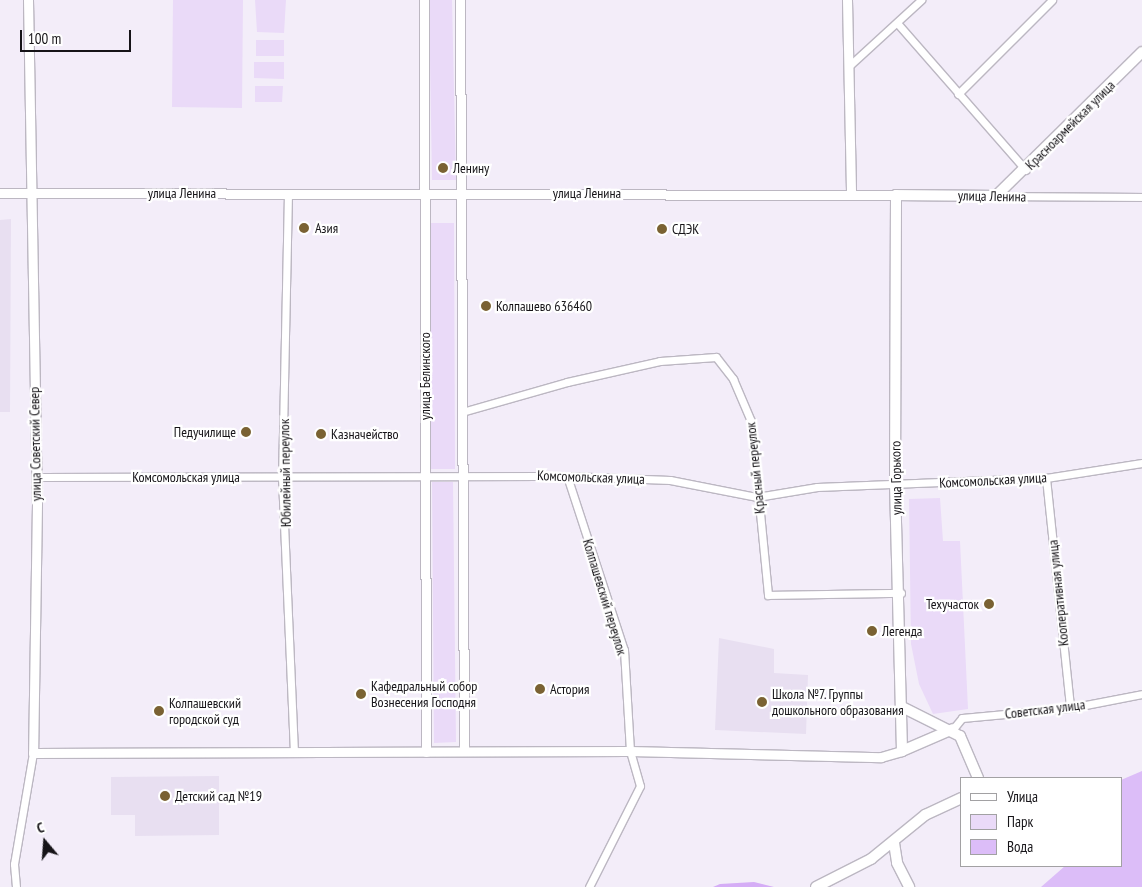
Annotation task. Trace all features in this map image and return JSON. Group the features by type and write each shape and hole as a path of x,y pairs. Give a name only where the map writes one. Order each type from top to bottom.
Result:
{"main road":[{"name":"Красноармейская улица","path":"996,196 1026,170 1142,52"},
{"name":"улица Ленина","path":"896,195 996,196"},
{"name":"улица Горького","path":"896,195 895,484 900,593 902,751"},
{"path":"902,707 953,729 967,744 978,777"},
{"path":"902,751 953,729"},
{"path":"816,887 894,843 926,815 960,798"},
{"path":"894,843 897,863 908,887"}],"street":[{"name":"улица Советский Север","path":"16,887 14,864 34,753 36,477 28,0"},
{"name":"улица Белинского","path":"424,0 426,752"},
{"path":"460,0 463,194 462,474 464,751"},
{"path":"847,0 851,194"},
{"path":"849,66 898,24 922,0"},
{"path":"958,94 1052,0"},
{"path":"898,24 1026,170"},
{"name":"улица Ленина","path":"0,193 896,195"},
{"name":"Юбилейный переулок","path":"288,193 282,478 294,752"},
{"name":"улица Ленина","path":"996,196 1142,197"},
{"name":"Красный переулок","path":"462,412 613,372 660,362 716,357 733,379 752,421 757,497 768,594 900,593"},
{"name":"Комсомольская улица","path":"36,477 282,478 462,474 567,476 670,480 757,497 817,488 1046,478 1142,463"},
{"name":"Колпашевский переулок","path":"567,476 624,650 630,751 640,786 589,887"},
{"name":"Кооперативная улица","path":"1046,478 1070,708"},
{"name":"Советская улица","path":"953,729 962,718 1070,708 1142,694"},
{"path":"34,753 630,751 882,757 902,751"}],"shaded area":[{"path":"11,219 10,412 0,412 0,220"},
{"name":"Школа №7. Группы дошкольного образования","path":"719,638 774,649 774,673 808,675 806,734 715,730"},
{"name":"Детский сад №19","path":"219,776 219,835 135,836 135,815 111,815 111,777"},
{"path":"754,882 774,887 713,887 720,884"}],"green space":[{"path":"173,0 243,0 242,108 172,107"},
{"path":"255,0 286,0 284,33 257,32"},
{"path":"429,0 452,0 456,180 432,180"},
{"path":"256,40 284,40 284,56 256,56"},
{"path":"254,62 284,62 284,79 254,78"},
{"path":"255,86 283,86 282,102 255,102"},
{"path":"430,223 454,223 455,469 431,469"},
{"path":"432,482 453,482 456,742 434,743"},
{"path":"940,498 943,541 960,541 968,709 933,714 919,684 911,644 909,499"}],"water":[{"path":"1142,771 1142,887 1041,887 1064,867 1122,867 1122,780"}],"place":[{"name":"Ленину","path":"443,168"},
{"name":"Азия","path":"304,228"},
{"name":"СДЭК","path":"662,229"},
{"name":"Колпашево 636460","path":"486,306"},
{"name":"Педучилище","path":"246,432"},
{"name":"Казначейство","path":"321,434"},
{"name":"Техучасток","path":"989,604"},
{"name":"Легенда","path":"872,631"},
{"name":"Астория","path":"540,689"},
{"name":"Кафедральный собор Вознесения Господня","path":"361,694"},
{"name":"Школа №7. Группы дошкольного образования","path":"762,702"},
{"name":"Колпашевский городской суд","path":"159,711"},
{"name":"Детский сад №19","path":"165,796"}]}
